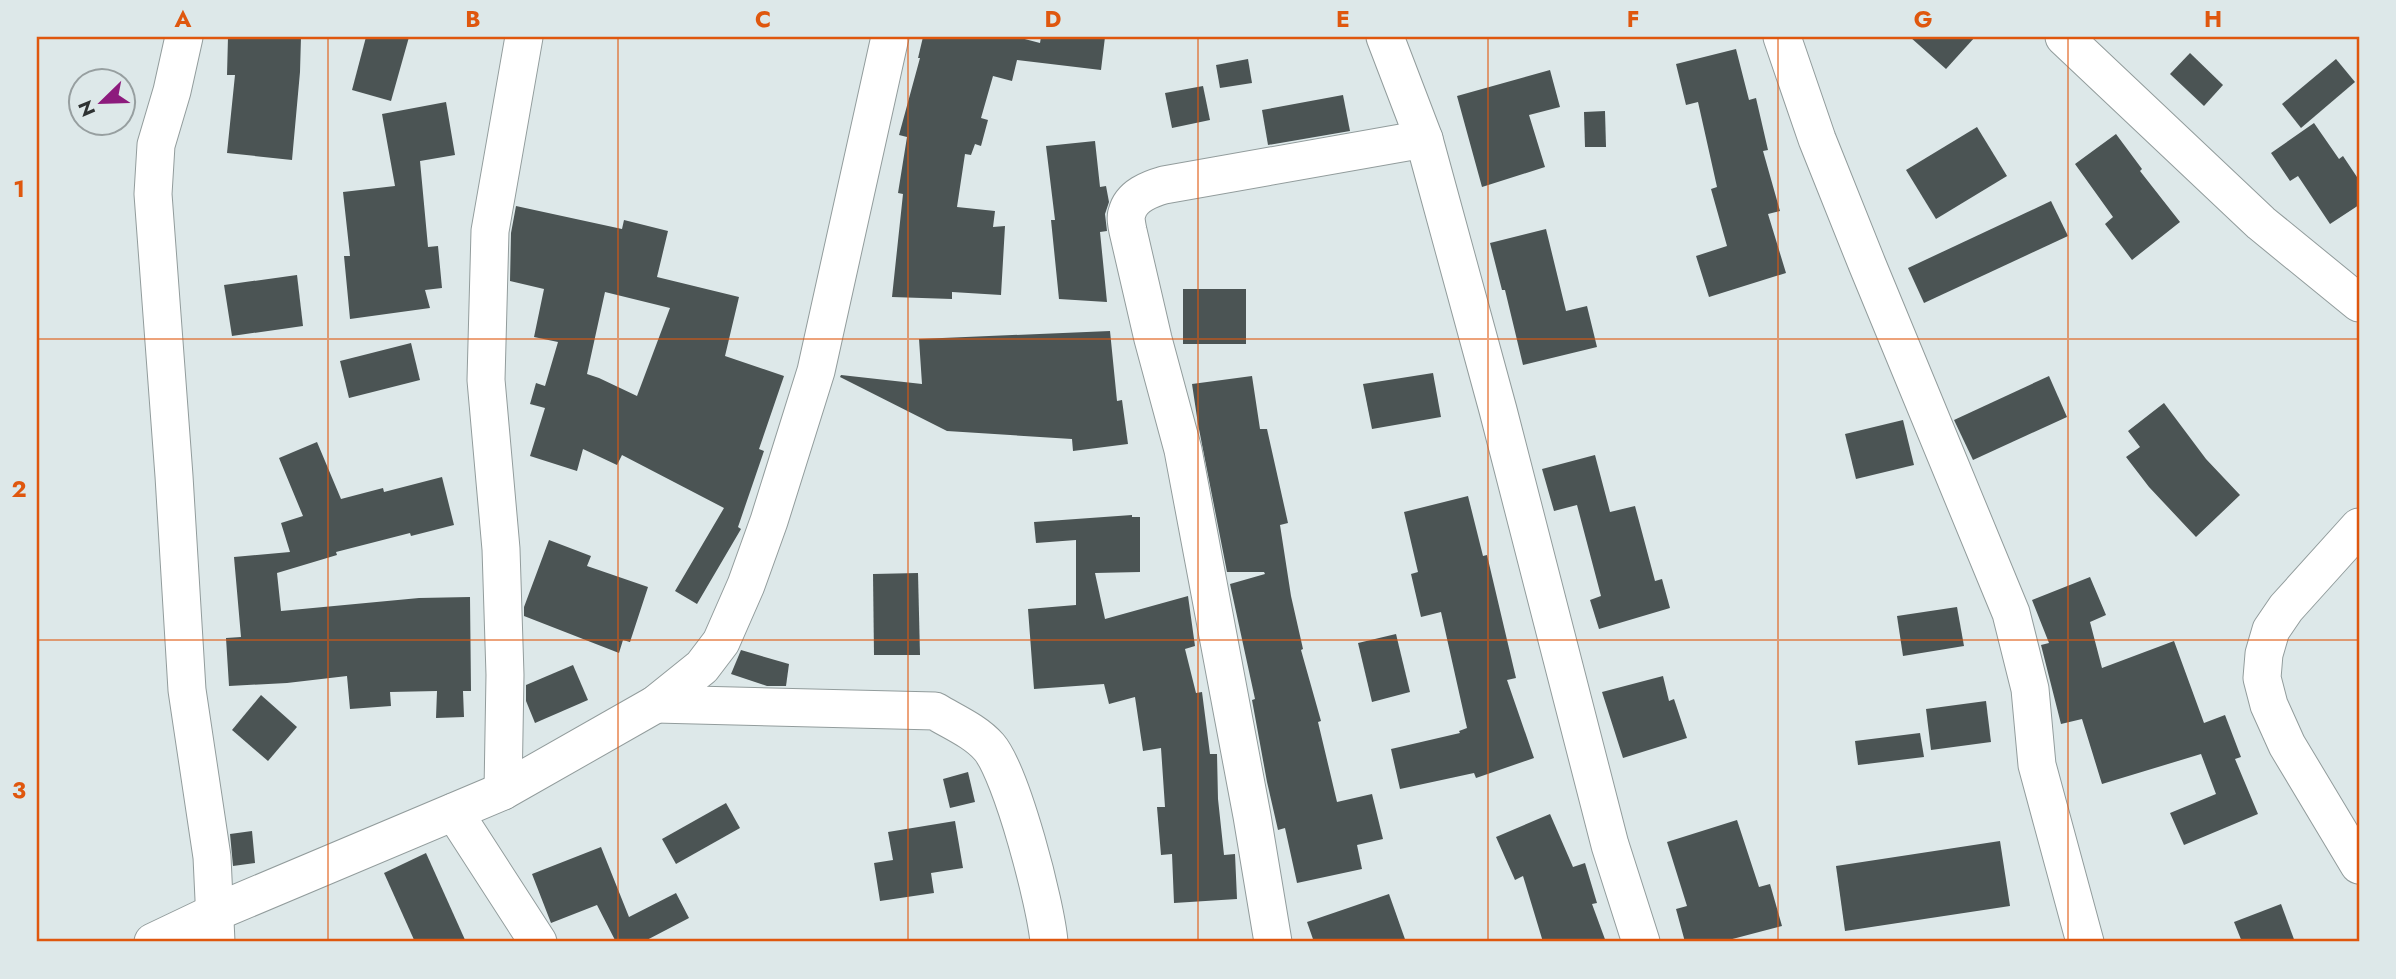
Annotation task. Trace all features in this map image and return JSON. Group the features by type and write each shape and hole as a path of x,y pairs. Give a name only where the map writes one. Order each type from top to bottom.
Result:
{"street":[{"path":"184,37 156,145 153,194 187,690 212,857 216,927"},
{"path":"503,791 505,675 501,549 486,380 489,231 524,37"},
{"path":"153,942 216,927 503,791 656,704 702,667 721,642 746,585 816,371 890,37"},
{"path":"1385,37 1424,139 1498,410 1610,845 1641,942"},
{"path":"1782,37 1817,139 2011,613 2030,689 2037,765 2085,942"},
{"path":"2064,37 2261,223 2359,303"},
{"path":"1273,942 1183,450 1153,340 1126,213 1144,191 1164,185 1424,139"},
{"path":"2359,527 2286,608 2272,630 2264,654 2262,678 2269,705 2287,744 2359,865"},
{"path":"656,704 935,711 970,731 989,748 1005,780 1044,908 1049,942"},
{"path":"454,812 538,942"}],"building":[{"path":"228,37 301,37 292,160 227,153 235,75 227,75"},
{"path":"366,37 409,37 391,101 352,90"},
{"path":"923,37 1017,37 1040,43 1041,37 1105,37 1101,70 1017,60 1012,81 993,76 981,118 988,120 981,146 975,144 971,155 965,154 957,207 995,211 993,227 1005,226 1001,295 952,292 952,299 892,297 903,194 898,193 907,137 899,135"},
{"path":"1910,37 1975,37 1946,69"},
{"path":"1736,49 1749,100 1756,98 1768,150 1763,151 1780,211 1768,214 1786,273 1709,297 1696,256 1727,246 1711,189 1717,187 1698,102 1686,105 1676,64"},
{"path":"2190,53 2223,85 2204,106 2170,74"},
{"path":"1248,59 1252,83 1220,88 1216,65"},
{"path":"2336,59 2355,82 2301,128 2282,104"},
{"path":"1550,70 1560,107 1529,115 1545,167 1482,187 1457,96"},
{"path":"1203,86 1210,120 1172,128 1165,93"},
{"path":"1343,95 1350,131 1268,145 1262,110"},
{"path":"446,102 455,155 420,161 428,247 438,246 442,288 425,290 430,308 350,319 344,256 350,256 343,192 395,186 382,114"},
{"path":"1605,111 1606,147 1585,147 1584,112"},
{"path":"2314,123 2339,159 2343,156 2359,180 2359,205 2330,224 2298,176 2290,181 2271,153"},
{"path":"1977,127 2007,176 1936,219 1906,170"},
{"path":"2116,134 2142,169 2140,171 2180,222 2132,260 2105,224 2113,217 2075,164"},
{"path":"1095,141 1100,187 1106,186 1109,202 1105,214 1107,231 1100,232 1107,302 1059,299 1051,220 1055,220 1046,146"},
{"path":"2051,201 2068,236 1924,303 1908,268"},
{"path":"516,206 622,229 624,220 668,231 657,277 739,297 725,356 784,376 759,449 764,451 738,527 741,529 697,604 675,591 724,508 622,455 617,465 583,449 577,471 530,456 545,408 530,404 536,383 545,386 558,342 534,337 544,289 510,281 511,233","holes":["605,292 670,308 637,396 587,374"]},
{"path":"1546,229 1566,311 1587,306 1597,347 1523,365 1505,290 1502,290 1490,243"},
{"path":"297,275 303,326 232,336 224,285"},
{"path":"1183,289 1246,289 1246,344 1183,344"},
{"path":"1110,331 1117,401 1122,400 1128,444 1073,451 1072,439 947,431 840,377 922,384 919,339"},
{"path":"411,343 420,380 349,398 340,361"},
{"path":"1433,373 1441,417 1372,429 1363,384"},
{"path":"1252,376 1260,429 1267,429 1288,523 1280,525 1291,596 1337,802 1372,794 1383,839 1357,845 1362,869 1297,883 1285,828 1278,830 1267,782 1252,700 1255,699 1230,584 1265,574 1227,572 1192,384"},
{"path":"2049,376 2067,417 1973,460 1954,420"},
{"path":"2164,403 2206,459 2240,495 2196,537 2149,487 2126,457 2140,447 2128,431"},
{"path":"1903,420 1914,465 1856,479 1845,434"},
{"path":"317,442 341,499 383,488 384,492 442,477 454,525 336,552 337,555 277,573 281,611 419,598 470,597 471,691 463,691 464,717 436,718 437,691 390,692 391,706 350,709 347,676 229,686 226,638 241,637 234,557 290,552 281,523 303,516 279,458"},
{"path":"1595,455 1610,512 1635,506 1655,581 1662,579 1670,608 1599,629 1590,600 1601,596 1577,505 1554,511 1542,469"},
{"path":"1468,496 1483,556 1487,555 1516,678 1507,680 1534,758 1476,778 1474,773 1400,789 1391,749 1460,733 1459,731 1467,728 1441,612 1421,617 1411,574 1418,572 1404,512"},
{"path":"1132,515 1140,517 1140,572 1095,573 1105,619 1188,596 1195,646 1185,649 1196,693 1202,692 1210,754 1217,754 1218,799 1224,855 1235,854 1237,899 1174,903 1172,854 1161,855 1157,807 1165,807 1161,748 1143,751 1135,697 1109,704 1104,684 1034,689 1028,609 1076,605 1076,540 1036,543 1034,522"},
{"path":"549,540 591,556 587,566 648,587 630,642 623,640 619,653 524,616 524,607"},
{"path":"918,573 920,655 874,655 873,574"},
{"path":"2090,577 2106,615 2090,622 2102,668 2174,641 2204,723 2225,715 2241,757 2235,759 2258,814 2184,845 2170,813 2216,794 2201,754 2102,784 2082,719 2061,724 2041,645 2049,643 2032,600"},
{"path":"1957,607 1964,646 1903,656 1897,616"},
{"path":"1396,634 1410,692 1372,702 1358,643"},
{"path":"741,650 789,664 786,686 767,686 731,674"},
{"path":"573,665 588,700 535,723 526,701 526,685"},
{"path":"1663,676 1669,701 1674,699 1687,738 1623,758 1602,692"},
{"path":"261,695 297,727 268,761 232,730"},
{"path":"1986,701 1991,742 1931,750 1926,709"},
{"path":"1920,733 1924,757 1858,765 1855,741"},
{"path":"968,772 975,802 950,808 943,779"},
{"path":"726,803 740,828 676,864 662,839"},
{"path":"1550,814 1573,867 1585,863 1597,903 1592,904 1606,942 1543,942 1523,876 1515,880 1496,837"},
{"path":"1737,820 1759,887 1770,884 1782,926 1721,942 1685,942 1676,909 1687,906 1667,842"},
{"path":"955,821 963,868 931,873 934,893 880,901 874,863 893,860 888,832"},
{"path":"252,831 255,863 233,866 230,834"},
{"path":"2000,841 2010,906 1845,931 1836,866"},
{"path":"601,847 629,917 676,893 689,918 643,942 616,942 597,905 551,923 532,874"},
{"path":"426,853 466,942 415,942 384,873"},
{"path":"1389,894 1406,942 1314,942 1307,922"},
{"path":"2281,904 2295,942 2242,942 2234,922"}]}
